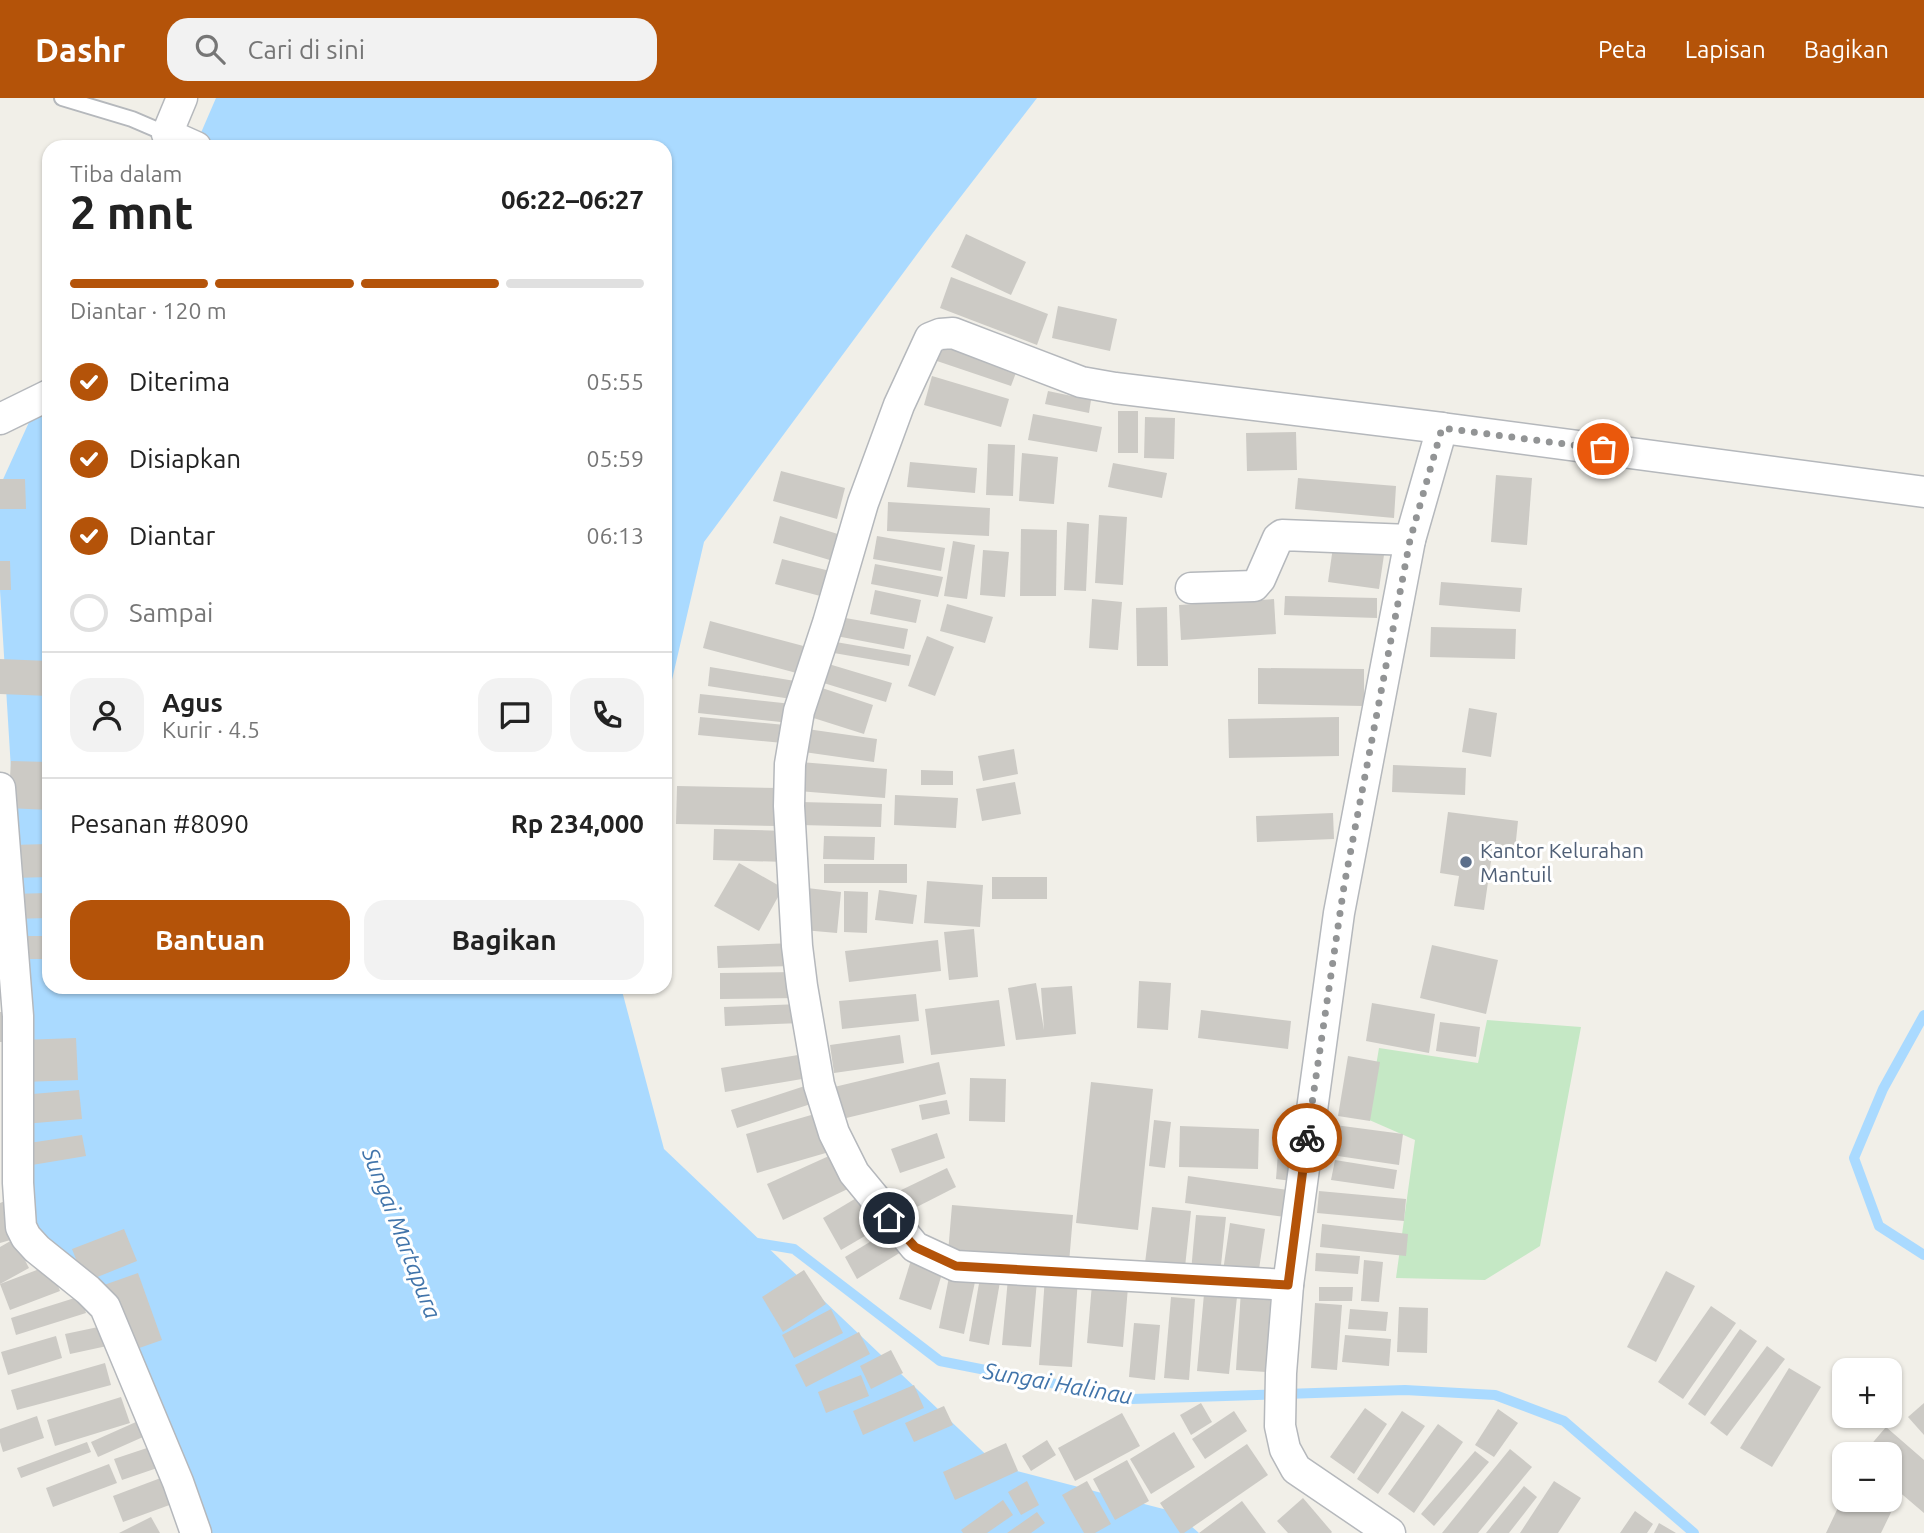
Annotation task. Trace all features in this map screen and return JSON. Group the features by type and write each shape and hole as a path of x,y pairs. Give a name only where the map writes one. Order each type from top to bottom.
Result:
{"street":[{"path":"180,140 167,134 182,98"},
{"path":"1288,1285 956,1266 915,1247 854,1173 834,1133 817,1073 797,946 789,806 790,764 799,711 863,503 900,405 930,338 953,333 1081,382 1115,388 1924,492"},
{"path":"0,419 42,398"},
{"path":"1391,1533 1296,1469 1285,1449 1280,1426 1281,1373 1288,1285 1339,913 1410,540 1442,428"},
{"path":"1191,588 1254,586 1282,535 1410,540"},
{"path":"0,788 18,1016 18,1183 21,1227 37,1249 105,1307 178,1482 196,1533"}],"lane":[{"path":"62,98 132,119 167,134"}],"green space":[{"path":"1487,1020 1581,1027 1540,1246 1485,1280 1396,1278 1415,1140 1367,1119 1379,1048 1478,1063"}],"water":[{"path":"216,98 1037,98 932,234 704,542 672,680 672,140 204,140 200,135"},
{"name":"Sungai Martapura","path":"42,406 42,994 623,994 664,1149 998,1466 1175,1512 1199,1533 199,1533 136,1359 26,1226 26,1014 0,590 0,486 35,409"}],"building":[{"path":"966,234 1026,262 1011,295 951,267"},
{"path":"951,277 1048,314 1037,345 940,308"},
{"path":"1058,306 1117,319 1110,351 1052,338"},
{"path":"940,343 1017,370 1011,386 934,360"},
{"path":"932,376 1009,399 1001,427 924,405"},
{"path":"1048,391 1091,400 1089,413 1045,404"},
{"path":"1118,411 1138,411 1138,453 1118,453"},
{"path":"1033,414 1102,427 1097,452 1028,440"},
{"path":"1145,417 1175,418 1174,459 1144,458"},
{"path":"1296,432 1297,470 1247,471 1246,433"},
{"path":"988,444 1015,445 1013,496 986,495"},
{"path":"1022,453 1058,457 1054,504 1019,501"},
{"path":"910,462 977,468 975,493 907,487"},
{"path":"1113,463 1167,473 1162,498 1108,487"},
{"path":"781,471 845,488 837,519 773,501"},
{"path":"1496,475 1532,478 1527,545 1491,542"},
{"path":"1298,478 1396,486 1394,518 1295,509"},
{"path":"0,479 25,479 26,509 0,509"},
{"path":"888,502 990,508 989,536 887,531"},
{"path":"1099,515 1127,517 1123,585 1095,583"},
{"path":"780,516 841,535 833,561 773,543"},
{"path":"1067,522 1089,524 1086,591 1064,590"},
{"path":"1021,529 1057,530 1056,596 1020,596"},
{"path":"877,536 945,548 941,571 873,559"},
{"path":"1334,540 1385,548 1379,589 1328,582"},
{"path":"953,541 975,545 967,599 944,596"},
{"path":"983,550 1009,552 1005,597 980,595"},
{"path":"782,559 830,571 824,597 775,584"},
{"path":"0,561 10,561 11,590 0,590"},
{"path":"875,564 943,577 938,597 871,584"},
{"path":"1441,582 1522,588 1520,612 1439,605"},
{"path":"875,590 921,600 916,623 870,614"},
{"path":"1285,596 1377,598 1377,618 1284,615"},
{"path":"1092,599 1122,602 1118,650 1089,648"},
{"path":"1274,599 1276,634 1181,640 1179,605"},
{"path":"947,604 993,617 985,643 940,631"},
{"path":"1167,607 1168,666 1137,666 1136,608"},
{"path":"834,616 908,629 904,649 831,635"},
{"path":"710,621 811,648 804,675 703,648"},
{"path":"1431,627 1516,629 1515,659 1430,657"},
{"path":"927,636 954,647 935,696 908,686"},
{"path":"830,641 911,655 909,666 828,652"},
{"path":"0,659 42,661 42,696 0,694"},
{"path":"822,662 892,683 886,702 817,681"},
{"path":"710,667 801,682 798,700 708,686"},
{"path":"1258,668 1364,669 1364,706 1258,704"},
{"path":"813,685 873,705 864,734 804,715"},
{"path":"700,694 792,704 790,723 698,713"},
{"path":"1469,708 1497,713 1491,757 1462,752"},
{"path":"700,717 785,725 783,743 698,735"},
{"path":"1339,717 1339,756 1229,758 1228,719"},
{"path":"800,728 877,739 874,762 797,751"},
{"path":"1014,749 1018,774 983,781 978,756"},
{"path":"11,761 42,762 42,810 8,808"},
{"path":"800,762 887,769 885,798 798,791"},
{"path":"1393,765 1466,768 1465,795 1392,792"},
{"path":"921,770 953,771 953,785 921,785"},
{"path":"1015,782 1021,814 982,821 976,789"},
{"path":"677,786 779,788 778,826 676,824"},
{"path":"895,795 958,798 956,828 894,825"},
{"path":"800,802 882,804 881,827 800,825"},
{"name":"Kantor Kelurahan Mantuil","path":"1448,812 1518,821 1515,850 1493,847 1484,910 1454,906 1459,876 1440,873"},
{"path":"1333,813 1334,839 1257,842 1256,816"},
{"path":"714,829 788,831 787,862 713,860"},
{"path":"824,836 875,837 874,860 823,859"},
{"path":"42,844 42,877 13,878 11,845"},
{"path":"739,863 783,888 759,931 714,906"},
{"path":"824,864 907,864 907,883 824,883"},
{"path":"992,877 1047,877 1047,899 992,899"},
{"path":"927,881 983,885 980,927 924,923"},
{"path":"807,888 841,892 837,933 803,930"},
{"path":"879,890 917,895 913,924 875,920"},
{"path":"844,891 868,892 867,933 844,932"},
{"path":"42,893 42,918 11,919 10,894"},
{"path":"974,929 978,977 949,980 944,932"},
{"path":"19,936 42,936 42,959 18,959"},
{"path":"938,940 941,971 849,982 845,951"},
{"path":"793,943 794,966 718,968 717,946"},
{"path":"1432,945 1498,960 1486,1014 1420,998"},
{"path":"797,972 797,998 720,999 720,973"},
{"path":"1139,981 1171,983 1168,1030 1137,1028"},
{"path":"1036,983 1044,1030 1041,988 1072,986 1076,1034 1016,1040 1008,988"},
{"path":"916,994 919,1021 842,1029 839,1001"},
{"path":"999,1000 1005,1046 931,1055 925,1009"},
{"path":"1372,1003 1435,1014 1429,1053 1366,1041"},
{"path":"801,1004 802,1023 725,1026 724,1007"},
{"path":"1201,1010 1291,1021 1288,1049 1198,1038"},
{"path":"2,1012 4,1042 0,1042"},
{"path":"1440,1022 1480,1027 1476,1057 1436,1051"},
{"path":"900,1035 904,1063 834,1073 830,1045"},
{"path":"76,1038 78,1080 23,1082 21,1040"},
{"path":"804,1054 808,1078 725,1092 721,1068"},
{"path":"1348,1056 1380,1062 1370,1121 1338,1116"},
{"path":"939,1062 946,1094 838,1120 830,1088"},
{"path":"970,1078 1006,1079 1005,1122 969,1121"},
{"path":"1091,1082 1153,1089 1138,1230 1076,1223"},
{"path":"814,1083 820,1101 737,1128 731,1110"},
{"path":"79,1090 82,1119 24,1124 21,1095"},
{"path":"947,1100 950,1114 922,1120 919,1105"},
{"path":"825,1111 836,1150 757,1173 746,1134"},
{"path":"1154,1120 1171,1122 1165,1168 1149,1166"},
{"path":"1335,1125 1403,1134 1399,1165 1331,1155"},
{"path":"1180,1126 1259,1129 1258,1169 1179,1167"},
{"path":"937,1133 945,1158 900,1173 891,1149"},
{"path":"82,1135 86,1156 32,1165 29,1143"},
{"path":"840,1151 856,1185 783,1220 767,1184"},
{"path":"1278,1153 1303,1155 1300,1182 1276,1179"},
{"path":"1335,1160 1397,1170 1394,1189 1331,1180"},
{"path":"947,1168 956,1187 905,1213 895,1193"},
{"path":"1188,1176 1288,1190 1285,1217 1185,1203"},
{"path":"1319,1191 1406,1199 1404,1221 1317,1213"},
{"path":"863,1194 882,1226 841,1250 823,1218"},
{"path":"5,1201 14,1239 0,1243 0,1203"},
{"path":"952,1205 1073,1215 1069,1263 948,1253"},
{"path":"1152,1207 1191,1211 1185,1267 1145,1263"},
{"path":"1196,1215 1226,1217 1220,1275 1191,1272"},
{"path":"1230,1223 1265,1229 1258,1276 1223,1271"},
{"path":"1322,1224 1408,1234 1406,1256 1320,1247"},
{"path":"893,1228 906,1249 857,1279 845,1257"},
{"path":"124,1229 137,1261 85,1282 72,1249"},
{"path":"14,1239 29,1268 0,1284 0,1247"},
{"path":"1316,1253 1360,1256 1358,1274 1315,1271"},
{"path":"912,1257 944,1267 931,1310 899,1299"},
{"path":"1364,1260 1383,1262 1379,1302 1361,1301"},
{"path":"50,1265 60,1291 10,1310 0,1284"},
{"path":"804,1270 826,1304 783,1332 762,1297"},
{"path":"1666,1271 1695,1286 1656,1362 1627,1347"},
{"path":"950,1272 976,1277 964,1334 939,1328"},
{"path":"981,1272 1001,1276 989,1345 969,1341"},
{"path":"138,1273 162,1340 128,1352 104,1285"},
{"path":"1045,1276 1078,1278 1072,1367 1039,1365"},
{"path":"1008,1278 1037,1281 1031,1347 1002,1345"},
{"path":"1092,1284 1128,1287 1123,1347 1087,1343"},
{"path":"1319,1287 1353,1287 1352,1301 1319,1301"},
{"path":"1241,1290 1271,1292 1266,1372 1236,1370"},
{"path":"1204,1294 1237,1297 1229,1374 1197,1371"},
{"path":"81,1296 86,1313 16,1335 11,1318"},
{"path":"1171,1297 1195,1299 1189,1380 1164,1378"},
{"path":"1315,1303 1342,1305 1337,1370 1311,1368"},
{"path":"1711,1306 1736,1323 1683,1399 1658,1382"},
{"path":"1399,1307 1428,1308 1427,1353 1397,1352"},
{"path":"831,1309 843,1333 794,1358 782,1335"},
{"path":"1350,1309 1388,1312 1386,1331 1348,1329"},
{"path":"1134,1323 1160,1325 1155,1380 1129,1377"},
{"path":"103,1326 107,1346 70,1354 65,1334"},
{"path":"1740,1329 1757,1341 1705,1416 1688,1404"},
{"path":"859,1332 870,1354 806,1387 795,1365"},
{"path":"1345,1335 1391,1339 1389,1366 1342,1362"},
{"path":"56,1336 62,1358 8,1375 1,1352"},
{"path":"1767,1346 1785,1359 1727,1436 1710,1423"},
{"path":"891,1350 903,1373 871,1389 860,1366"},
{"path":"105,1363 111,1385 17,1410 11,1390"},
{"path":"1789,1368 1821,1387 1772,1467 1740,1448"},
{"path":"861,1375 869,1396 826,1413 818,1392"},
{"path":"914,1385 924,1408 863,1435 853,1411"},
{"path":"121,1397 130,1423 55,1446 47,1420"},
{"path":"1201,1403 1212,1422 1191,1435 1180,1415"},
{"path":"1924,1403 1924,1435 1908,1417"},
{"path":"944,1406 953,1425 914,1442 905,1423"},
{"path":"1365,1408 1387,1424 1354,1474 1330,1457"},
{"path":"1498,1409 1518,1423 1494,1457 1475,1445"},
{"path":"1234,1411 1247,1431 1205,1459 1192,1439"},
{"path":"1402,1411 1425,1426 1378,1494 1357,1479"},
{"path":"1122,1413 1140,1446 1075,1481 1058,1448"},
{"path":"37,1416 44,1438 3,1452 0,1429"},
{"path":"145,1418 152,1433 98,1457 91,1442"},
{"path":"1438,1424 1463,1442 1414,1513 1388,1494"},
{"path":"1887,1428 1924,1460 1924,1513 1902,1494 1902,1442 1873,1442"},
{"path":"1174,1432 1195,1467 1151,1494 1130,1459"},
{"path":"1047,1440 1056,1455 1031,1471 1022,1456"},
{"path":"87,1442 91,1452 21,1478 17,1468"},
{"path":"1006,1443 1018,1471 955,1500 943,1472"},
{"path":"159,1444 166,1465 122,1480 114,1459"},
{"path":"1247,1444 1268,1475 1184,1533 1180,1533 1160,1503"},
{"path":"1510,1449 1532,1467 1478,1533 1442,1533"},
{"path":"1475,1451 1489,1462 1434,1526 1421,1514"},
{"path":"1127,1460 1149,1501 1115,1520 1093,1479"},
{"path":"109,1464 117,1483 53,1507 46,1488"},
{"path":"166,1476 175,1503 123,1522 113,1496"},
{"path":"1027,1481 1039,1505 1021,1515 1008,1492"},
{"path":"1087,1481 1111,1524 1095,1533 1084,1533 1062,1495"},
{"path":"1554,1481 1581,1498 1558,1533 1520,1533"},
{"path":"1524,1486 1537,1497 1509,1533 1486,1533"},
{"path":"1303,1498 1331,1533 1288,1533 1277,1521"},
{"path":"1003,1500 1013,1515 987,1533 963,1533 961,1530"},
{"path":"1242,1501 1266,1533 1199,1533"},
{"path":"1635,1511 1653,1524 1647,1533 1620,1533"},
{"path":"1037,1512 1045,1523 1031,1533 1007,1533"},
{"path":"1836,1512 1891,1512 1881,1533 1826,1533"},
{"path":"151,1517 160,1533 119,1533"},
{"path":"1659,1523 1676,1533 1654,1533"}],"waterway":[{"name":"Sungai Halinau","path":"1924,1015 1883,1089 1854,1158 1879,1226 1924,1255"},
{"name":"Sungai Halinau","path":"751,1242 794,1249 940,1361 1132,1399 1405,1390 1495,1395 1564,1421 1694,1533"}],"way so far":[{"path":"1307,1138 1344,886 1410,540 1442,428 1603,449"}],"place":[{"name":"Kantor Kelurahan Mantuil","path":"1466,862"}],"route":[{"path":"889,1218 915,1247 956,1266 1288,1285 1307,1138"}]}
